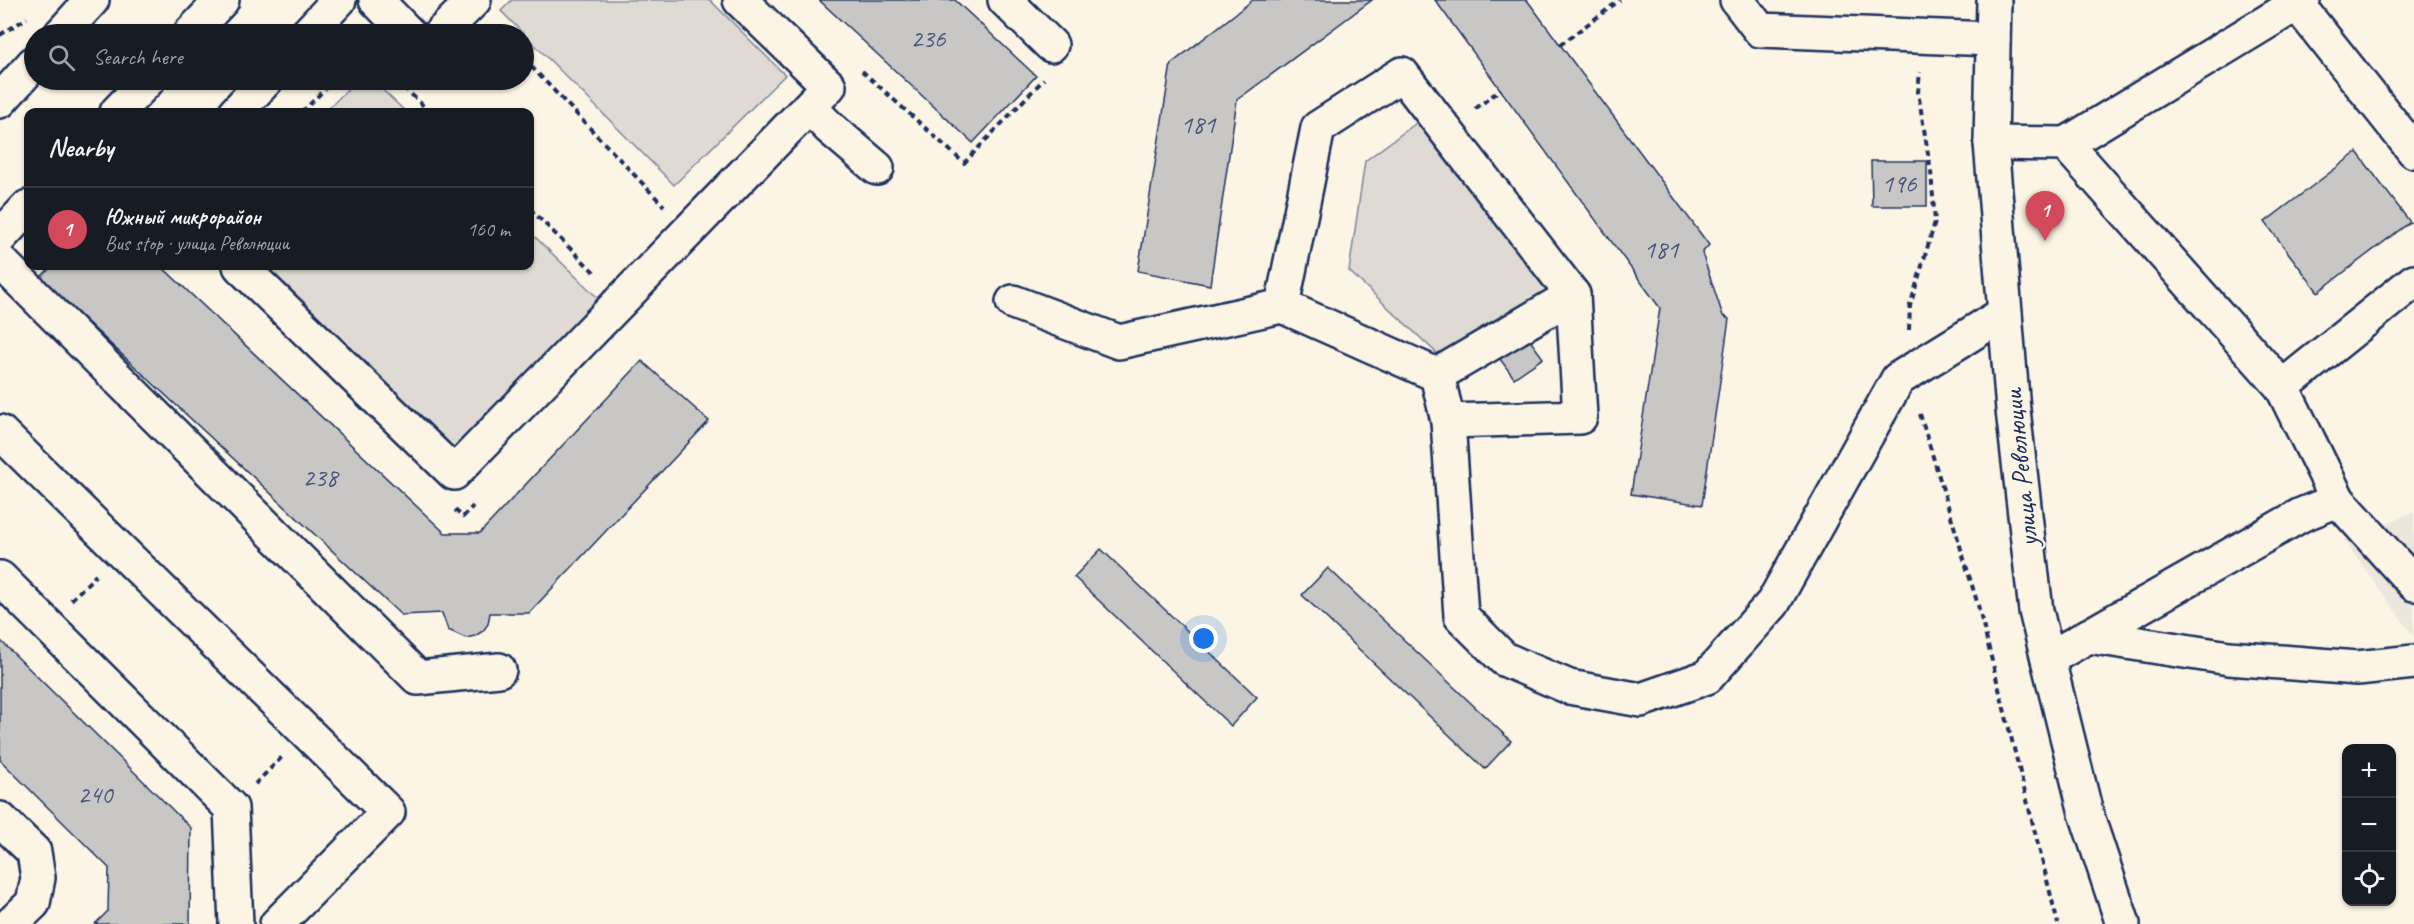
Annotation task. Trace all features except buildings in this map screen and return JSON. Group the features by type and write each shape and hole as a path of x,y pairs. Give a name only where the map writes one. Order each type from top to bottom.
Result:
{"street":[{"path":"70,24 92,0"},
{"path":"199,24 222,0"},
{"path":"316,24 339,0"},
{"path":"376,0 399,24"},
{"path":"450,24 474,0"},
{"path":"244,270 454,473 829,86 740,0"},
{"path":"1005,0 1049,60"},
{"path":"1737,0 1760,30 1993,39"},
{"name":"улица Революции","path":"1994,0 1991,143 2005,313 2036,611 2086,813 2123,924"},
{"path":"1991,143 2066,144 2300,2 2414,151"},
{"path":"0,101 24,74"},
{"path":"1282,306 1318,128 1402,74 1573,295 1580,417 1448,421"},
{"path":"121,108 138,90"},
{"path":"240,108 257,90"},
{"path":"809,107 877,168"},
{"path":"2066,144 2282,387 2337,500 2410,571"},
{"path":"0,237 24,211"},
{"path":"0,261 418,678 500,670"},
{"path":"2282,387 2414,281"},
{"path":"1437,375 1573,295"},
{"path":"1013,302 1119,342 1282,306 1437,375"},
{"path":"1437,375 1448,421 1461,616 1504,659 1569,687 1641,700 1707,677 1773,603 1898,380 2005,313"},
{"path":"0,432 388,812 277,924"},
{"path":"2048,659 2301,515 2337,500"},
{"path":"0,578 231,808 236,924"},
{"path":"2088,636 2229,658 2322,666 2357,668 2414,662"},
{"path":"0,819 34,852 39,879 33,903 11,924"}],"path":[{"path":"1560,45 1620,0"},
{"path":"1924,37 1918,92 1931,172 1935,222 1910,306 1908,374 1978,605 2058,924"},
{"path":"860,68 964,164 1049,60"},
{"path":"534,69 670,212"},
{"path":"306,108 324,90"},
{"path":"407,90 426,108"},
{"path":"534,213 622,300"},
{"path":"47,624 121,550"},
{"path":"231,808 307,732"}],"shaded area":[{"path":"512,0 710,0 785,75 674,185 534,44 534,24 514,24 501,11"},
{"path":"347,90 383,90 402,108 329,108"},
{"path":"1419,121 1550,288 1442,358 1349,271 1365,161"},
{"path":"534,236 600,300 454,449 268,270 534,270"},
{"path":"2414,512 2414,637 2344,540"}],"place":[{"name":"Южный микрорайон","path":"2045,241"}]}
